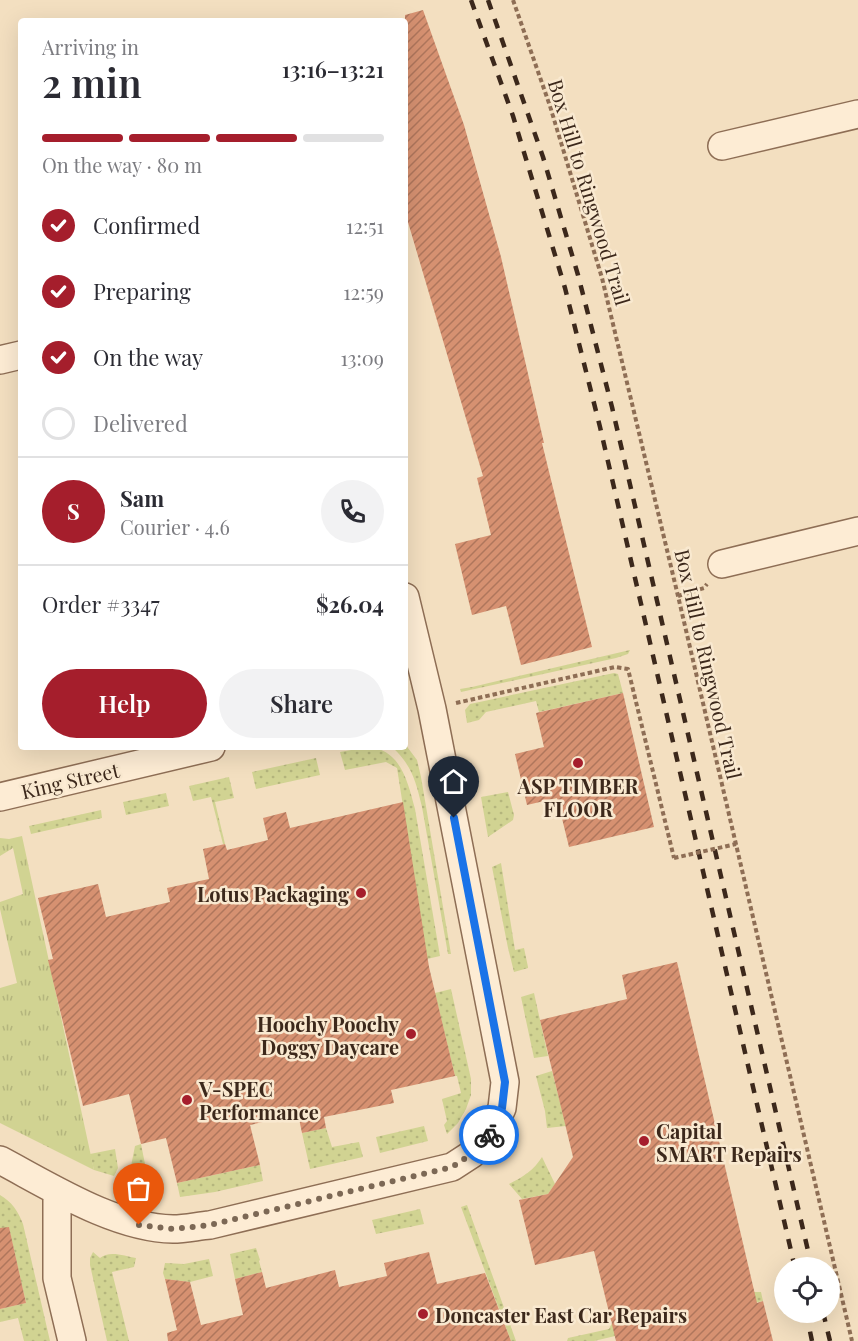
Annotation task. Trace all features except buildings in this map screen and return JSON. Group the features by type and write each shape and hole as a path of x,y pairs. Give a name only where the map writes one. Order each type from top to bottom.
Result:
{"street":[{"path":"722,146 858,114"},
{"path":"0,360 18,356"},
{"path":"722,564 858,531"},
{"path":"0,1160 57,1191 109,1215 139,1225 174,1229 210,1225 452,1167 472,1154 491,1133 502,1108 505,1082 422,701 408,615"},
{"name":"King Street","path":"0,797 198,750"},
{"path":"57,1191 57,1278 72,1341"}],"path":[{"name":"Box Hill to Ringwood Trail","path":"513,0 550,106 602,278 852,1341"},
{"path":"422,701 615,667 628,669 674,858 736,844"}],"green space":[{"path":"630,650 628,654 616,658 461,692 460,689 472,687"},
{"path":"618,674 623,693 539,712 536,701 486,712 479,720 467,723 465,710 470,704"},
{"path":"408,748 417,760 451,954 448,954 418,790 409,767 395,750 408,750"},
{"path":"381,750 396,761 406,778 415,809 440,956 427,959 397,768 386,762 345,770 340,752"},
{"path":"316,758 320,775 256,789 252,772"},
{"path":"229,777 234,798 215,802 225,844 223,844 211,797 193,801 189,786"},
{"path":"508,792 514,815 513,820 488,837 481,797"},
{"path":"166,793 169,806 126,815 123,802"},
{"path":"101,810 102,818 31,834 29,826"},
{"path":"22,836 94,1170 0,1123 0,988 17,983 0,902 23,894 13,848 0,856 0,838 9,839"},
{"path":"501,863 515,950 524,948 528,967 514,972 492,867"},
{"path":"451,989 471,1079 471,1095 458,1123 447,1134 444,1125 447,1121 442,1099 461,1093 435,993"},
{"path":"534,993 548,1056 534,1058 521,997"},
{"path":"552,1071 566,1126 547,1128 536,1076"},
{"path":"424,1126 428,1141 380,1153 376,1137"},
{"path":"326,1128 332,1147 359,1142 363,1157 310,1169 302,1133"},
{"path":"141,1144 151,1194 136,1191 127,1186 135,1146"},
{"path":"115,1149 118,1168 114,1176 94,1170 90,1154"},
{"path":"542,1157 555,1184 548,1194 522,1199 509,1184 528,1173"},
{"path":"260,1165 263,1181 180,1197 177,1183"},
{"path":"0,1195 14,1207 23,1224 50,1341 24,1341 18,1318 0,1322 0,1309 26,1303 9,1228 0,1229"},
{"path":"467,1205 516,1341 511,1341 461,1207"},
{"path":"420,1209 424,1224 376,1234 372,1220"},
{"path":"256,1248 262,1272 235,1279 230,1254"},
{"path":"93,1252 100,1258 112,1254 136,1258 134,1267 112,1272 129,1341 107,1341 90,1265"},
{"path":"209,1259 213,1276 190,1282 165,1279 163,1273 165,1263 184,1264"},
{"path":"761,1292 763,1301 594,1341 567,1341 568,1338 609,1329 612,1323"}],"railway":[{"path":"471,0 513,116 565,288 600,427 792,1257"},
{"path":"488,0 543,157 578,275 612,407 809,1257"},
{"path":"808,1323 812,1341"},
{"path":"826,1323 830,1341"}],"way so far":[{"path":"139,1225 174,1229 210,1225 452,1167 472,1154 489,1135"}],"place":[{"name":"ASP TIMBER FLOOR","path":"578,763"},
{"name":"Lotus Packaging","path":"361,893"},
{"name":"Hoochy Poochy Doggy Daycare","path":"411,1034"},
{"name":"V-SPEC Performance","path":"187,1100"},
{"name":"Capital SMART Repairs","path":"644,1141"},
{"name":"Doncaster East Car Repairs","path":"423,1314"}],"route":[{"path":"454,818 505,1082 502,1108 489,1135"}]}
